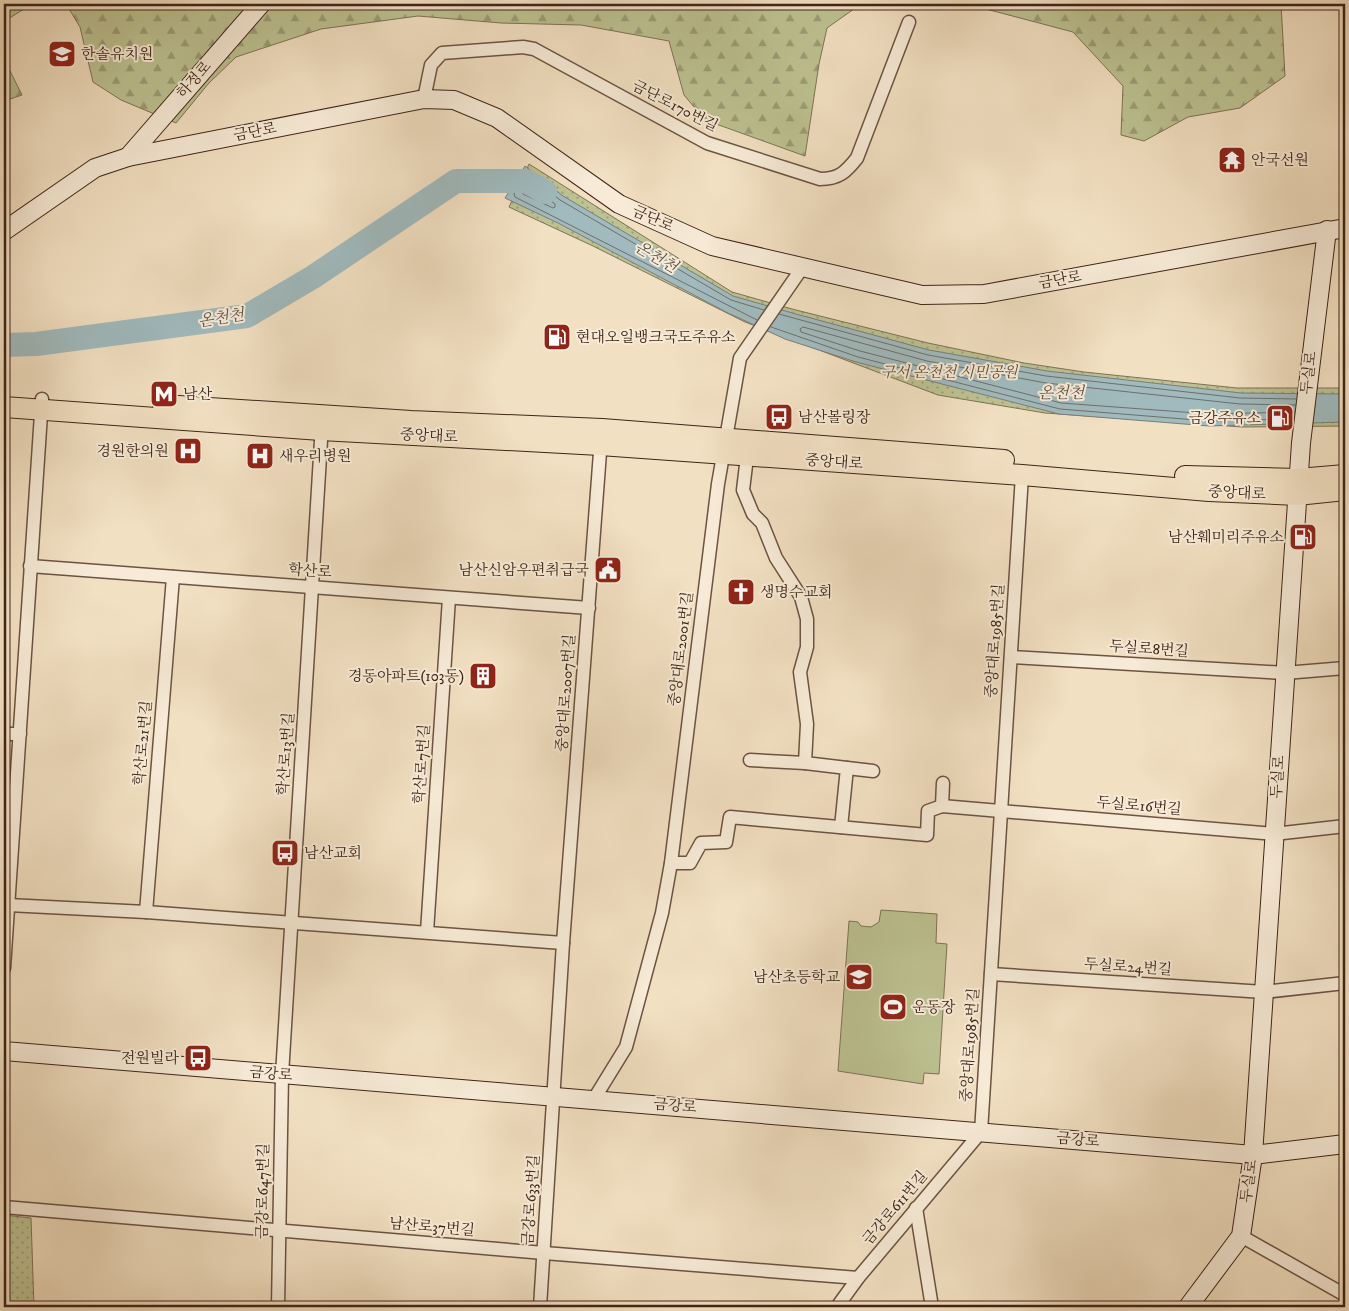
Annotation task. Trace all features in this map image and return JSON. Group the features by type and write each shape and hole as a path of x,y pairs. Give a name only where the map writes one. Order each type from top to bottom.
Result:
{"main road":[{"name":"중앙대로","path":"4,396 42,404"},
{"name":"중앙대로","path":"4,407 42,404 322,422 410,421 725,447 1028,461 1345,490"},
{"name":"중앙대로","path":"725,447 747,456 1022,474 1209,491 1298,487 1345,475"}],"street":[{"name":"하정로","path":"128,157 261,4"},
{"name":"금단로170번길","path":"424,100 431,65 442,52 523,46 534,49 707,143 820,179 835,179 846,172 857,158 910,22"},
{"name":"금단로","path":"4,231 95,168 128,157 424,100 454,100 497,118 619,204 712,246 922,295 984,294 1345,228"},
{"name":"두실로","path":"1188,1307 1241,1236 1253,1155 1301,443 1327,230"},
{"path":"725,447 740,358 802,268"},
{"path":"4,968 42,404"},
{"path":"312,588 322,422"},
{"name":"중앙대로2007번길","path":"555,1096 563,943 601,437"},
{"name":"중앙대로2001번길","path":"594,1099 626,1047 662,914 671,863 718,484 725,447"},
{"path":"747,456 743,490 753,514 762,523 776,558 801,598 807,619 807,647 800,672 806,724 805,763"},
{"name":"중앙대로1985번길","path":"981,1132 1022,474"},
{"name":"학산로","path":"30,566 589,608"},
{"name":"학산로21번길","path":"146,912 173,577"},
{"name":"학산로13번길","path":"282,1075 312,588"},
{"name":"학산로7번길","path":"427,932 449,598"},
{"name":"두실로8번길","path":"1011,656 1285,673 1345,668"},
{"path":"4,734 20,734"},
{"path":"750,760 805,763 873,771"},
{"path":"841,827 847,768"},
{"path":"942,806 943,783"},
{"path":"671,863 690,862 701,842 726,842 730,817 927,835 928,811 942,806 1001,810"},
{"name":"두실로16번길","path":"1001,810 1274,834 1345,826"},
{"path":"8,905 146,912 563,943"},
{"name":"두실로24번길","path":"991,974 1264,992 1345,983"},
{"name":"금강로","path":"4,1051 1253,1155 1345,1144"},
{"name":"금강로647번길","path":"278,1307 282,1075"},
{"name":"금강로633번길","path":"540,1307 555,1096"},
{"name":"금강로611번길","path":"837,1307 858,1278 981,1132"},
{"name":"남산로37번길","path":"4,1207 544,1254 858,1278"},
{"path":"916,1208 932,1307"},
{"path":"1241,1236 1345,1295"}],"green space":[{"path":"4,4 32,4 8,19 4,51"},
{"path":"66,4 861,4 827,28 819,64 805,156 705,120 684,95 669,41 581,25 501,23 418,16 321,29 236,57 209,83 176,123 121,100 93,82 80,27"},
{"path":"976,4 1281,4 1285,76 1240,108 1188,117 1144,141 1121,135 1123,86 1073,32 986,9"},
{"path":"4,59 22,95 4,101"},
{"name":"온천천","path":"529,164 732,292 928,343 1024,363 1084,372 1237,388 1345,388 1345,426 1242,427 1045,413 938,395 745,322 593,246 509,207"},
{"name":"운동장","path":"881,910 937,914 936,943 947,944 939,1074 924,1073 923,1084 838,1071 849,921 858,922 861,926 871,927 879,922"},
{"path":"4,1215 31,1218 34,1307 4,1307"}],"water":[{"name":"온천천","path":"525,166 563,196 733,296 929,350 1047,371 1241,393 1345,394 1345,422 1209,426 1059,414 856,362 785,339 728,313 558,223 505,198"}],"waterway":[{"name":"온천천","path":"4,345 36,344 247,316 313,277 456,181 526,181 545,192"}],"place":[{"name":"한솔유치원","path":"62,54"},
{"name":"안국선원","path":"1232,160"},
{"name":"현대오일뱅크국도주유소","path":"557,337"},
{"name":"남산","path":"164,394"},
{"name":"남산볼링장","path":"779,417"},
{"name":"금강주유소","path":"1280,418"},
{"name":"경원한의원","path":"188,451"},
{"name":"새우리병원","path":"260,456"},
{"name":"남산훼미리주유소","path":"1303,537"},
{"name":"남산신암우편취급국","path":"608,570"},
{"name":"생명수교회","path":"741,592"},
{"name":"경동아파트(103동)","path":"483,676"},
{"name":"남산교회","path":"285,853"},
{"name":"남산초등학교","path":"859,977"},
{"name":"운동장","path":"893,1007"},
{"name":"전원빌라","path":"198,1058"}],"park label":[{"name":"구서 온천천 시민공원","path":"949,372"}]}
